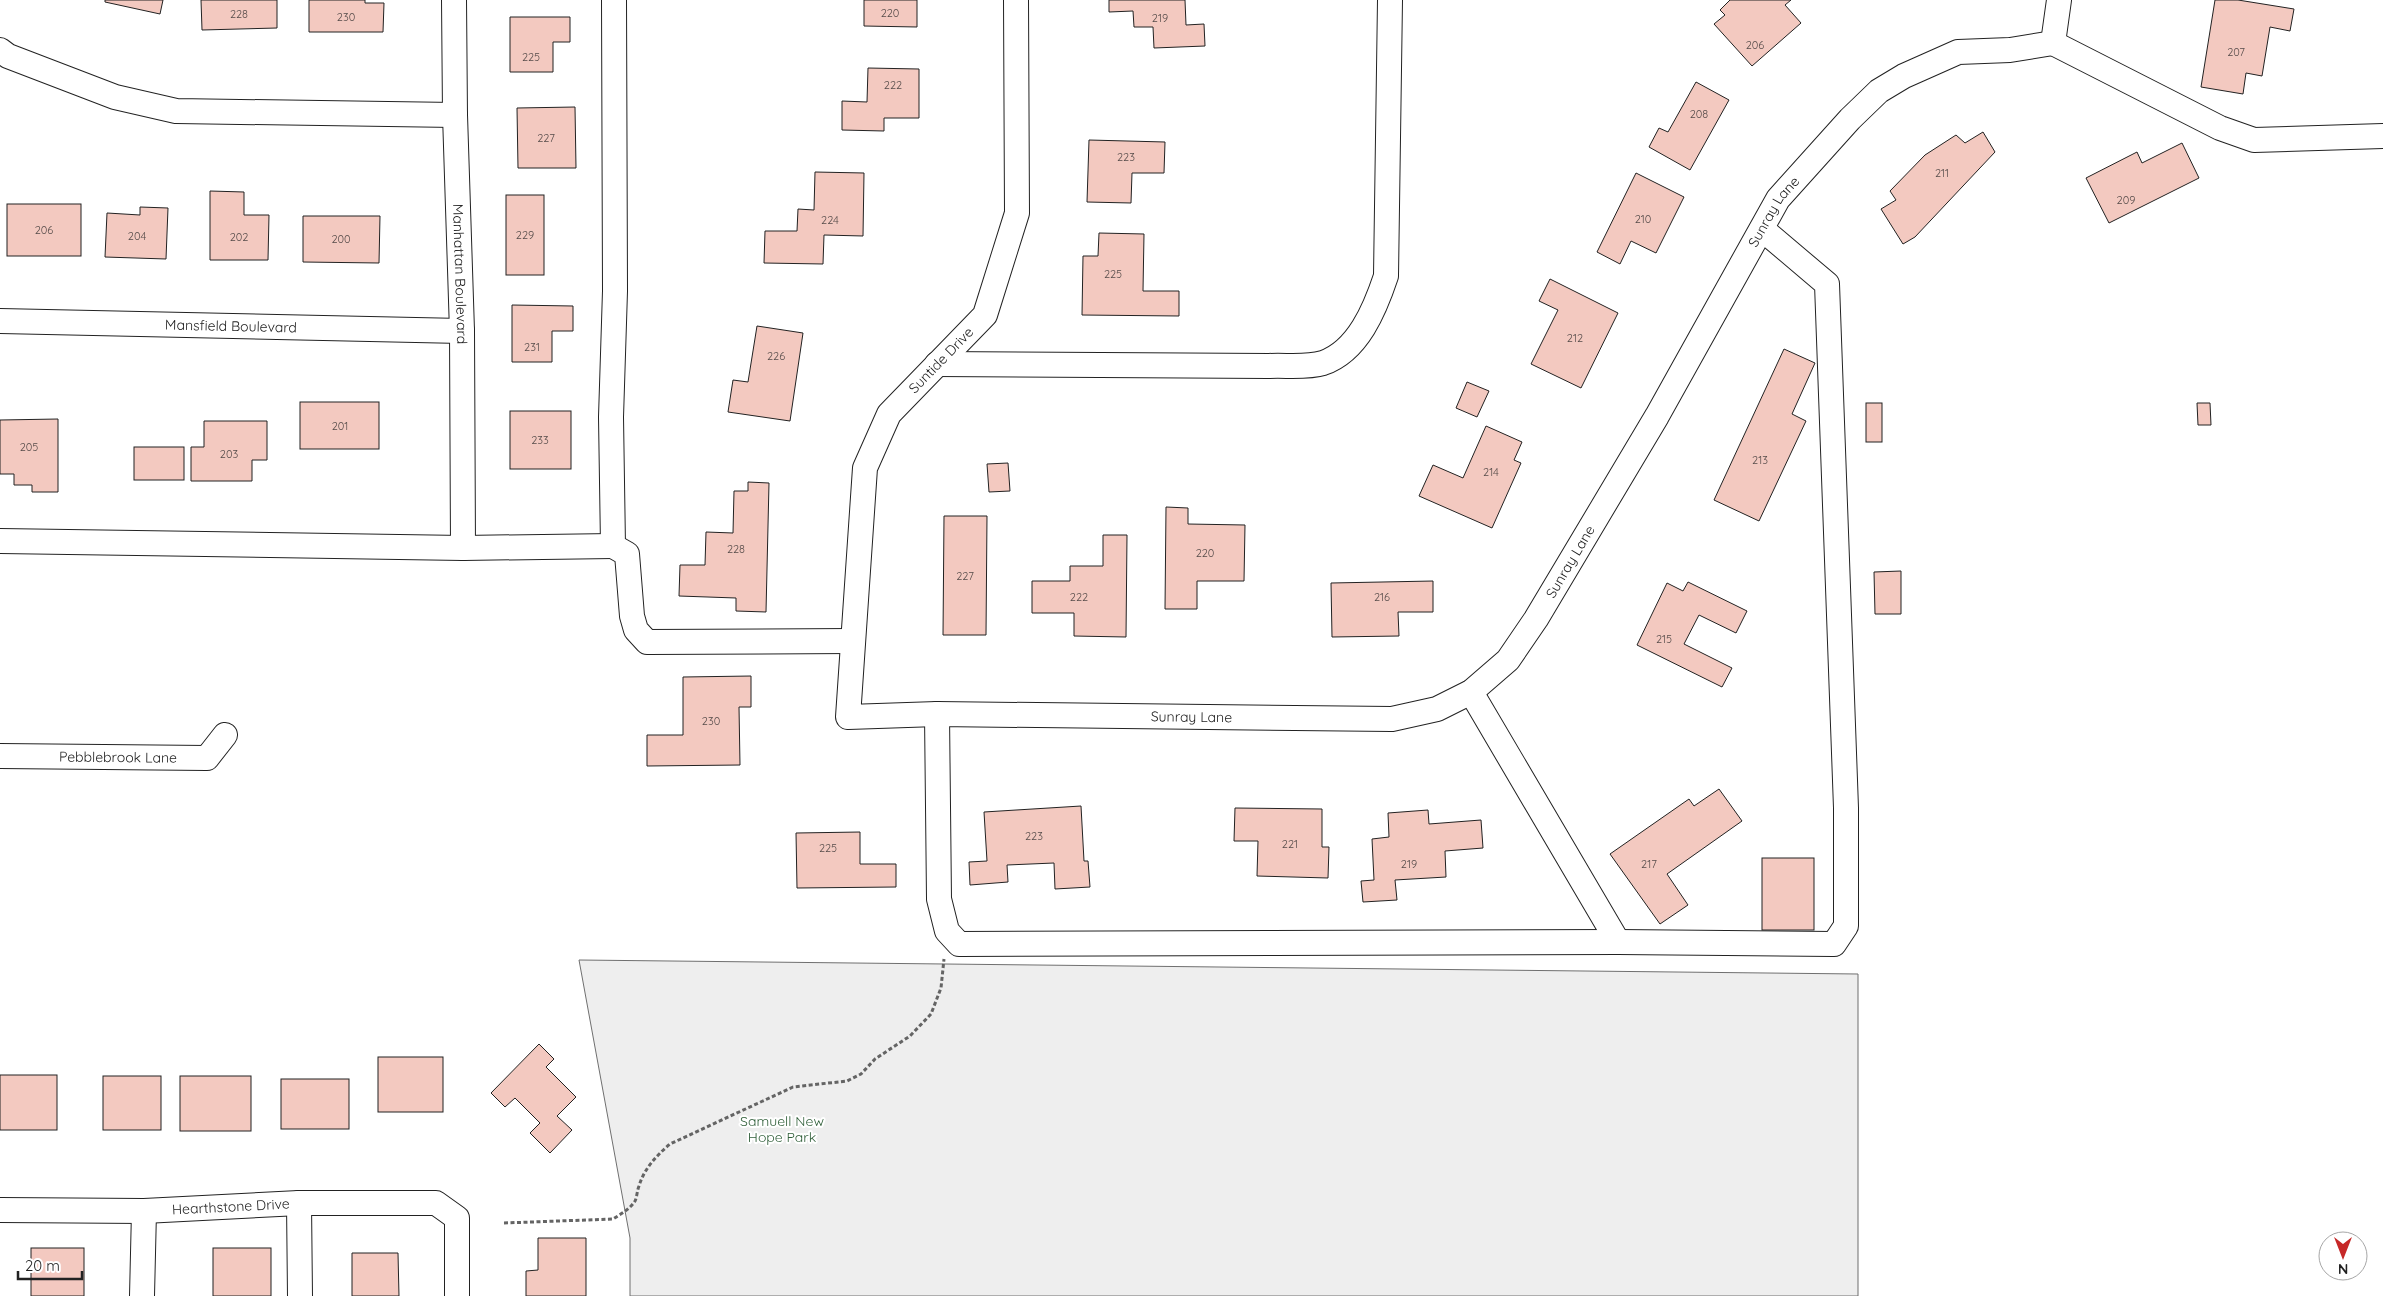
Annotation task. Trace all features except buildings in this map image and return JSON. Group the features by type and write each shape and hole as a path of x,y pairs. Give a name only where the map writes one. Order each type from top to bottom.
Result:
{"street":[{"name":"Manhattan Boulevard","path":"454,0 455,116 462,331 463,548"},
{"path":"613,546 611,417 615,291 614,0"},
{"name":"Suntide Drive","path":"848,717 866,468 889,414 985,315 1017,213 1016,0"},
{"path":"937,364 1269,366 1321,363 1342,354 1361,330 1376,304 1386,276 1390,0"},
{"path":"2059,0 2053,43 2220,128 2254,140 2383,136"},
{"name":"Sunray Lane","path":"848,717 938,714 1392,719 1437,709 1471,692 1508,660 1536,619 1662,407 1778,199 1850,119 1879,91 1904,76 1958,52 2010,50 2053,43"},
{"path":"0,50 8,56 115,97 176,111 455,116"},
{"path":"938,714 939,899 947,931 959,944 1618,942 1834,944 1846,926 1846,808 1826,284 1762,230"},
{"name":"Mansfield Boulevard","path":"0,321 462,331"},
{"path":"0,541 463,548 613,546 627,554 632,616 636,630 647,642 853,640"},
{"path":"1471,692 1618,942"},
{"name":"Pebblebrook Lane","path":"0,756 207,758 225,735"},
{"path":"299,1203 300,1296"},
{"name":"Hearthstone Drive","path":"0,1210 144,1212 299,1203 436,1203 457,1218 457,1296"},
{"path":"142,1296 144,1212"}],"path":[{"path":"504,1222 613,1219 636,1200 646,1169 658,1154 670,1144 793,1087 847,1082 861,1074 875,1059 910,1036 931,1014 941,988 947,931"}],"green space":[{"name":"Samuell New Hope Park","path":"579,960 1858,974 1858,1296 630,1296 630,1238"}]}
